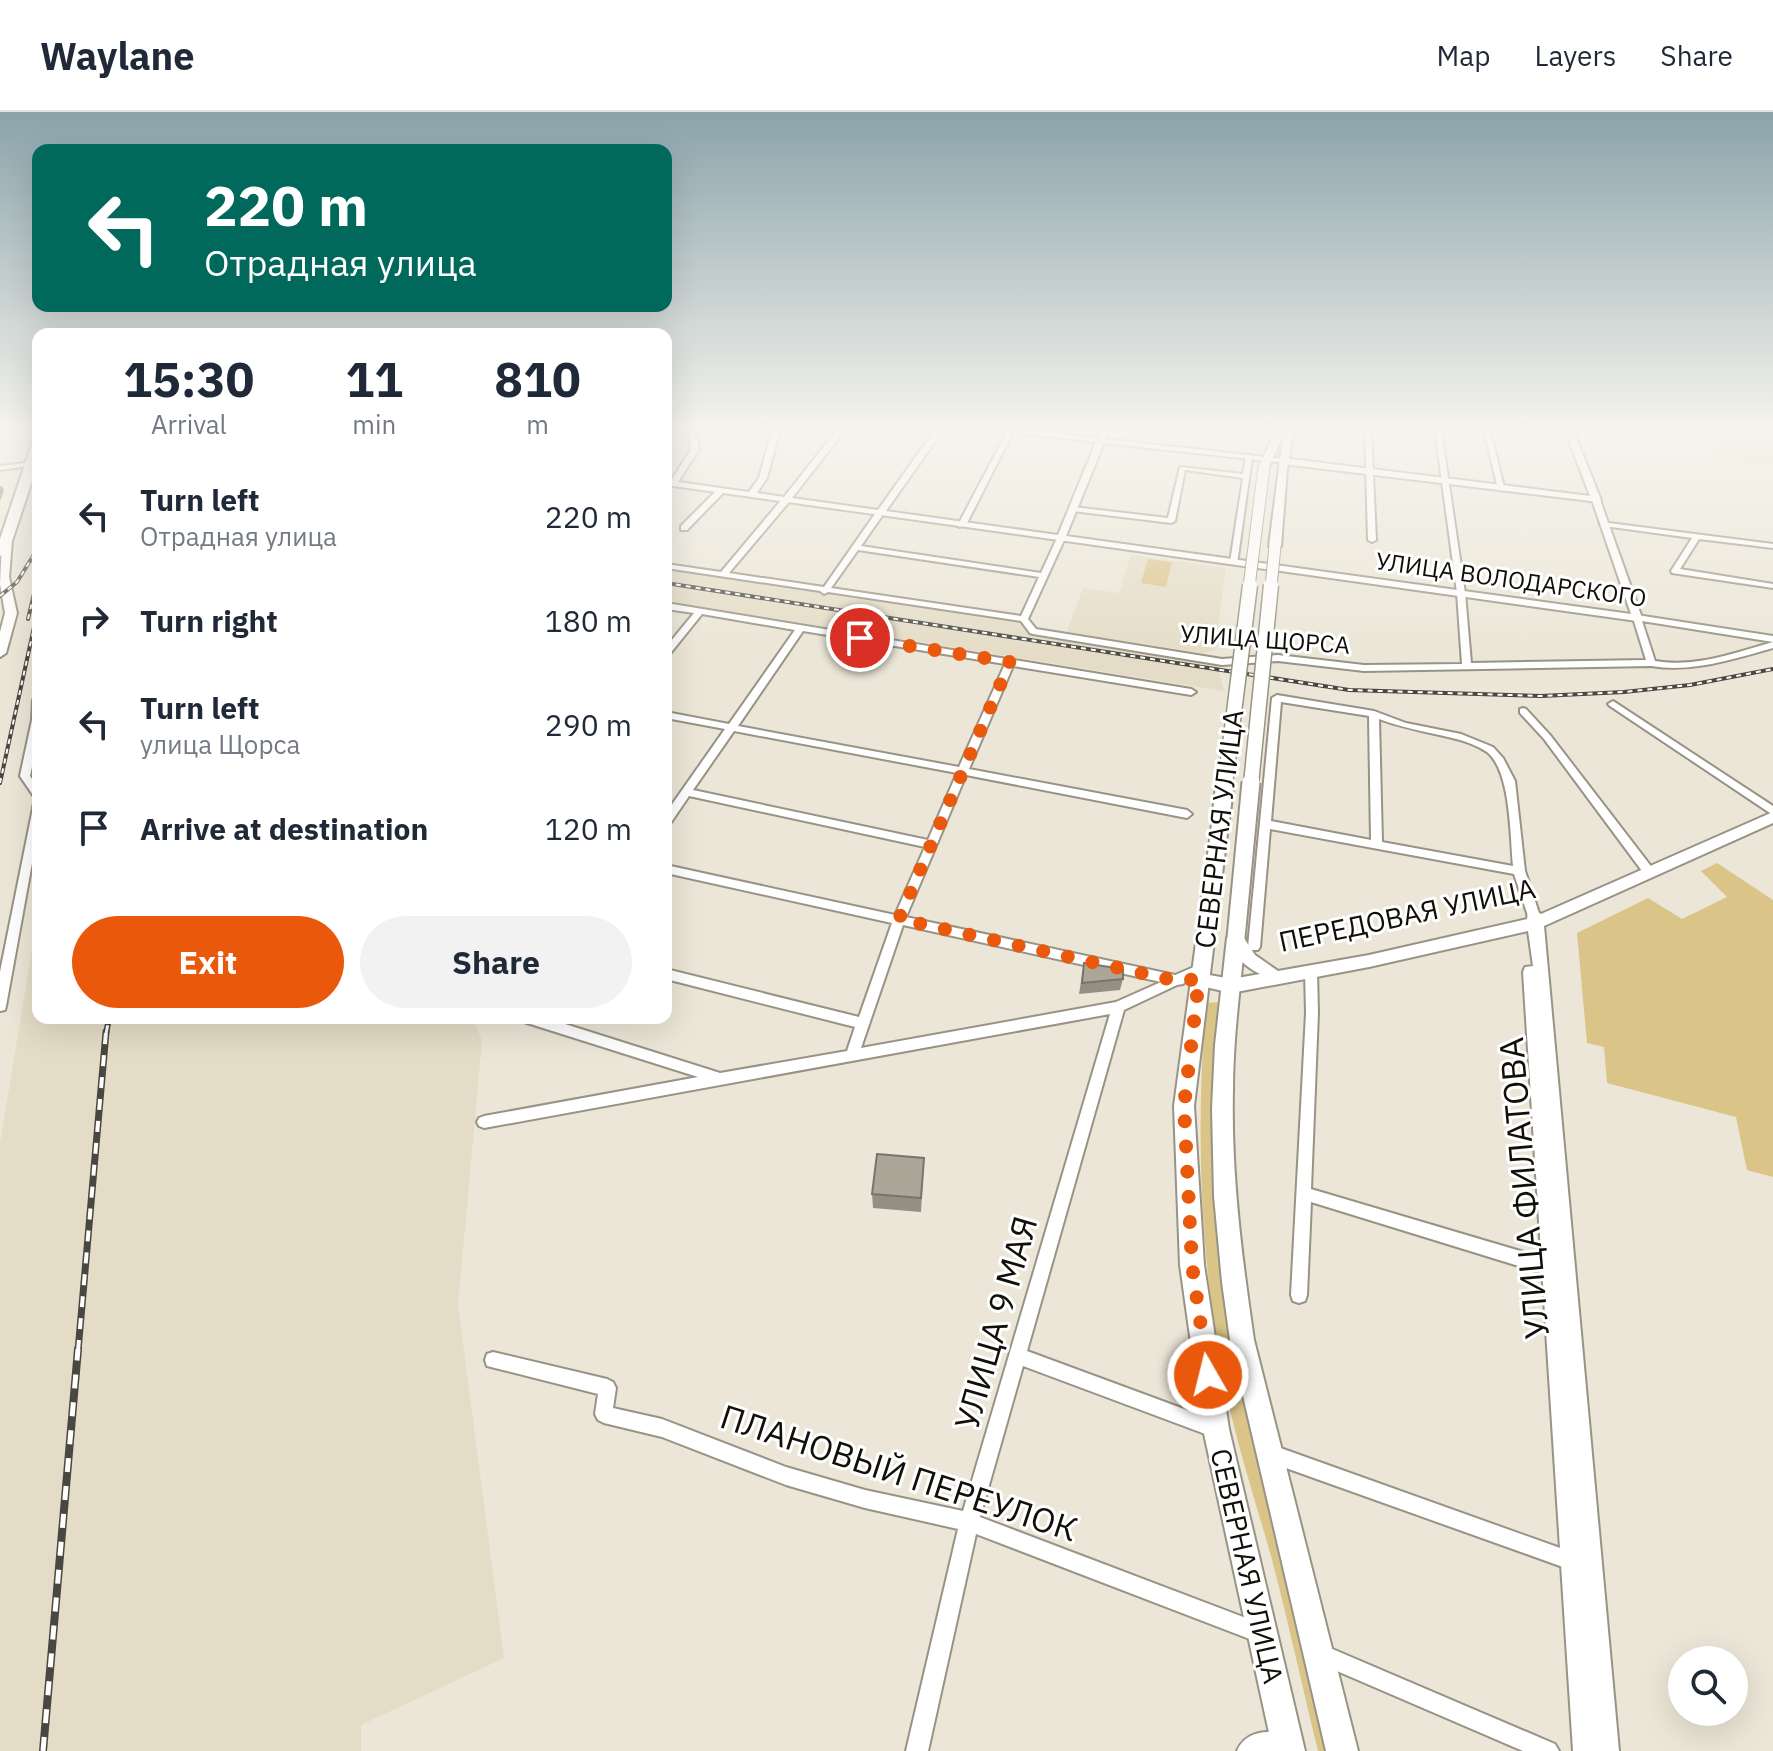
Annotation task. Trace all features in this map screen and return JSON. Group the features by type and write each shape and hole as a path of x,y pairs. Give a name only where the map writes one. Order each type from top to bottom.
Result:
{"main road":[{"path":"0,653 11,613 3,586 7,541 17,506"},
{"name":"СЕВЕРНАЯ УЛИЦА","path":"1260,506 1206,932 1192,977 1184,1121 1192,1265 1216,1429 1288,1746"},
{"name":"СЕВЕРНАЯ УЛИЦА","path":"1278,506 1231,980 1222,1106 1226,1225 1242,1340 1342,1751"},
{"name":"ПЕРЕДОВАЯ УЛИЦА","path":"1231,980 1526,926 1773,810"},
{"name":"ПЕРЕДОВАЯ УЛИЦА","path":"1192,977 1231,980 1311,971 1526,926 1773,817"},
{"path":"1526,926 1554,1269 1587,1751"},
{"name":"УЛИЦА ФИЛАТОВА","path":"1526,926 1568,1272 1605,1751"},
{"name":"ПЕРЕДОВАЯ УЛИЦА","path":"1236,938 1240,953 1270,972"}],"street":[{"path":"0,553 16,506"},
{"path":"684,528 706,506"},
{"path":"723,575 781,506"},
{"name":"УЛИЦА ВОЛОДАРСКОГО","path":"833,506 1773,639"},
{"path":"824,592 885,506"},
{"path":"962,525 971,506"},
{"path":"1024,619 1073,509 1171,521 1174,506"},
{"path":"1234,562 1241,506"},
{"path":"1371,506 1372,540"},
{"path":"1448,506 1461,593 1467,666"},
{"path":"1598,506 1651,663"},
{"path":"1604,524 1773,546"},
{"path":"1697,536 1675,571 1773,586"},
{"path":"855,547 1045,576"},
{"name":"УЛИЦА ЩОРСА","path":"672,567 824,592 1024,619 1033,631 1222,662 1278,658 1364,668 1651,663 1664,667 1709,662 1773,645"},
{"name":"УЛИЦА ЩОРСА","path":"672,607 1191,692"},
{"path":"672,646 699,612"},
{"path":"672,812 800,629"},
{"path":"853,1053 861,1023 929,844 1010,662"},
{"name":"УЛИЦА ФИЛАТОВА","path":"1265,824 1277,698 1374,714 1404,725 1476,742 1498,758 1510,781 1526,926"},
{"path":"1613,704 1773,810"},
{"path":"1523,711 1547,737 1646,868"},
{"path":"1374,714 1377,846"},
{"path":"672,716 1187,814"},
{"path":"32,743 25,776 32,788"},
{"path":"686,792 929,844"},
{"path":"1254,947 1265,824 1519,871"},
{"path":"0,1006 32,832"},
{"path":"672,870 1192,977"},
{"path":"1299,1295 1312,1013 1311,971"},
{"path":"672,976 861,1023"},
{"path":"484,1122 1118,1007 1192,977"},
{"name":"УЛИЦА 9 МАЯ","path":"917,1751 969,1522 1118,1007"},
{"path":"548,1024 718,1078"},
{"path":"1303,1193 1554,1269"},
{"path":"1018,1356 1216,1429"},
{"name":"ПЛАНОВЫЙ ПЕРЕУЛОК","path":"493,1360 607,1388 604,1414 662,1428 786,1476 865,1499 969,1522 1261,1633"},
{"path":"1269,1452 1574,1562"},
{"path":"1318,1653 1548,1751"},
{"path":"1248,1751 1257,1743 1288,1746"}],"shaded area":[{"path":"1131,555 1226,568 1215,650 1203,653 1067,632 1083,588 1119,593"},
{"path":"1148,559 1172,562 1166,587 1141,583"},
{"path":"672,565 1022,618 1032,635 1217,664 1224,691 708,608 700,614 672,609"},
{"path":"1717,863 1773,900 1773,1177 1747,1170 1736,1117 1607,1083 1604,1047 1587,1043 1577,933 1648,898 1682,919 1727,897 1701,871"},
{"path":"32,950 32,1024 475,1024 482,1041 458,1305 504,1658 361,1725 361,1751 0,1751 0,1143"},
{"path":"1220,1002 1213,1084 1218,1238 1330,1751 1318,1751 1277,1580 1227,1397 1218,1348 1202,1201 1201,1102 1206,1003"}],"building":[{"path":"1084,963 1123,969 1123,979 1082,983"},
{"path":"877,1154 924,1158 921,1198 872,1194"}],"railway":[{"path":"0,596 17,582 32,558"},
{"path":"672,584 1349,690 1541,696 1624,692 1690,685 1773,669"},
{"path":"28,619 32,602"},
{"path":"0,783 32,636"},
{"path":"106,1034 108,1024"},
{"path":"78,1351 106,1032"},
{"path":"43,1751 78,1349"}],"route":[{"path":"860,638 1010,662 985,713 899,919 1177,981 1199,979 1184,1106 1192,1265 1208,1375"}]}
